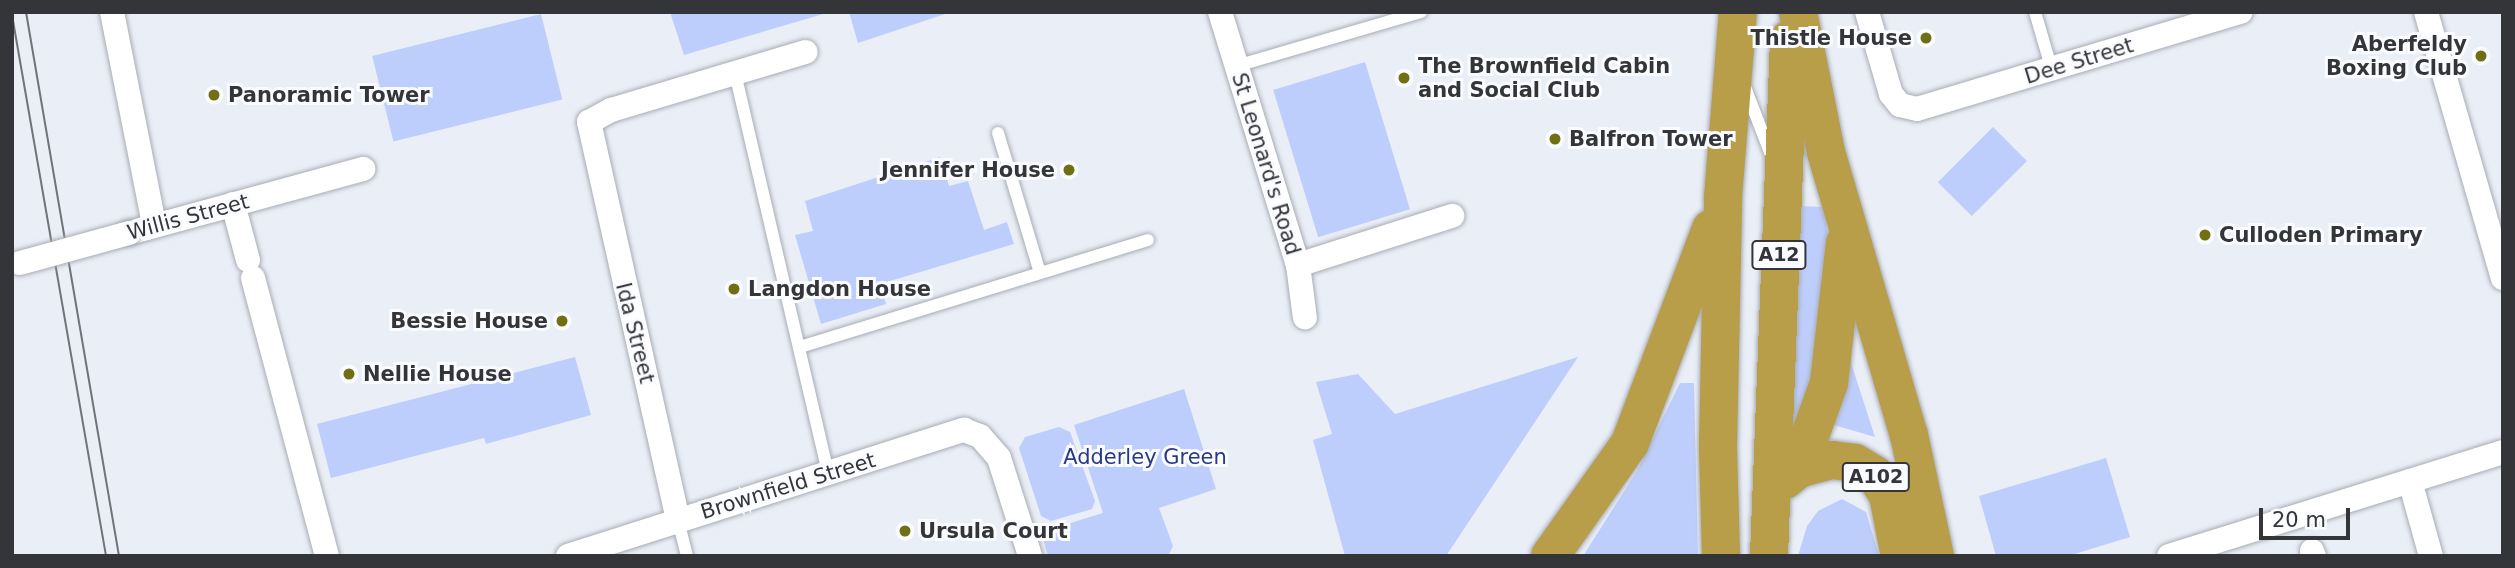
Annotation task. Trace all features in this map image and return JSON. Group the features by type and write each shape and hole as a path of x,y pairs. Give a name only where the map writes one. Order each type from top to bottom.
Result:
{"highway":[{"name":"A12","path":"1721,556 1718,446 1723,198 1736,64 1738,12"},
{"name":"A12","path":"1771,498 1790,12"},
{"path":"1798,12 1846,223 1909,435 1935,556"},
{"name":"A12","path":"1550,556 1630,443 1723,198"},
{"path":"1769,556 1771,498 1798,469 1829,383 1846,223"},
{"name":"A102","path":"1798,469 1832,460 1854,463 1875,475 1888,495 1900,556"}],"street":[{"path":"111,12 154,225"},
{"name":"St Leonard's Road","path":"1220,12 1298,265 1305,318"},
{"name":"Dee Street","path":"1867,12 1891,94 1900,105 1917,109 2241,12"},
{"path":"2427,12 2503,278"},
{"path":"736,73 806,51"},
{"name":"Ida Street","path":"678,520 589,122 598,114 736,73"},
{"name":"Willis Street","path":"16,264 363,169"},
{"path":"233,204 327,556"},
{"path":"1298,265 1452,216"},
{"name":"Brownfield Street","path":"568,556 953,430 980,436 999,458 1030,556"},
{"path":"2169,556 2503,452"},
{"path":"2410,481 2431,556"}],"lane":[{"path":"1236,66 1421,12"},
{"path":"2035,12 2052,70"},
{"path":"1736,64 1782,185"},
{"path":"736,73 828,473"},
{"path":"998,133 1040,273"},
{"path":"800,347 1148,240"},
{"path":"678,520 687,556"}],"green space":[{"path":"670,12 830,12 684,55"},
{"path":"849,12 951,12 858,43"},
{"path":"541,14 562,99 393,141 372,56"},
{"path":"1365,62 1410,209 1318,237 1273,90"},
{"path":"1993,127 2027,161 1972,216 1938,182"},
{"path":"940,157 949,186 968,181 984,230 1007,222 1014,244 880,284 886,304 821,324 795,235 813,231 805,201"},
{"path":"1799,206 1824,207 1828,234 1820,354 1792,432"},
{"path":"1844,341 1875,437 1827,423"},
{"path":"575,357 591,415 486,444 484,438 331,478 317,424"},
{"path":"1578,357 1446,556 1345,556 1313,440 1332,434 1316,382 1358,374 1395,414"},
{"path":"1680,383 1694,383 1698,556 1583,556 1637,471"},
{"name":"Adderley Green","path":"1184,389 1216,489 1159,508 1173,546 1169,554 1048,556 1041,532 1103,513 1074,425"},
{"path":"1059,427 1070,432 1095,501 1092,509 1051,521 1041,516 1019,448 1025,437"},
{"path":"2106,458 2130,537 2068,556 1996,556 1979,496"},
{"path":"1842,499 1866,512 1879,556 1798,556 1807,526 1818,511"}],"tram line":[{"path":"26,12 119,556"},
{"path":"12,15 106,556"}],"place":[{"name":"Thistle House","path":"1926,38"},
{"name":"Aberfeldy Boxing Club","path":"2481,56"},
{"name":"The Brownfield Cabin and Social Club","path":"1404,78"},
{"name":"Panoramic Tower","path":"214,95"},
{"name":"Balfron Tower","path":"1555,139"},
{"name":"Jennifer House","path":"1069,170"},
{"name":"Culloden Primary","path":"2205,235"},
{"name":"Langdon House","path":"734,289"},
{"name":"Bessie House","path":"562,321"},
{"name":"Nellie House","path":"349,374"},
{"name":"Ursula Court","path":"905,531"}]}
